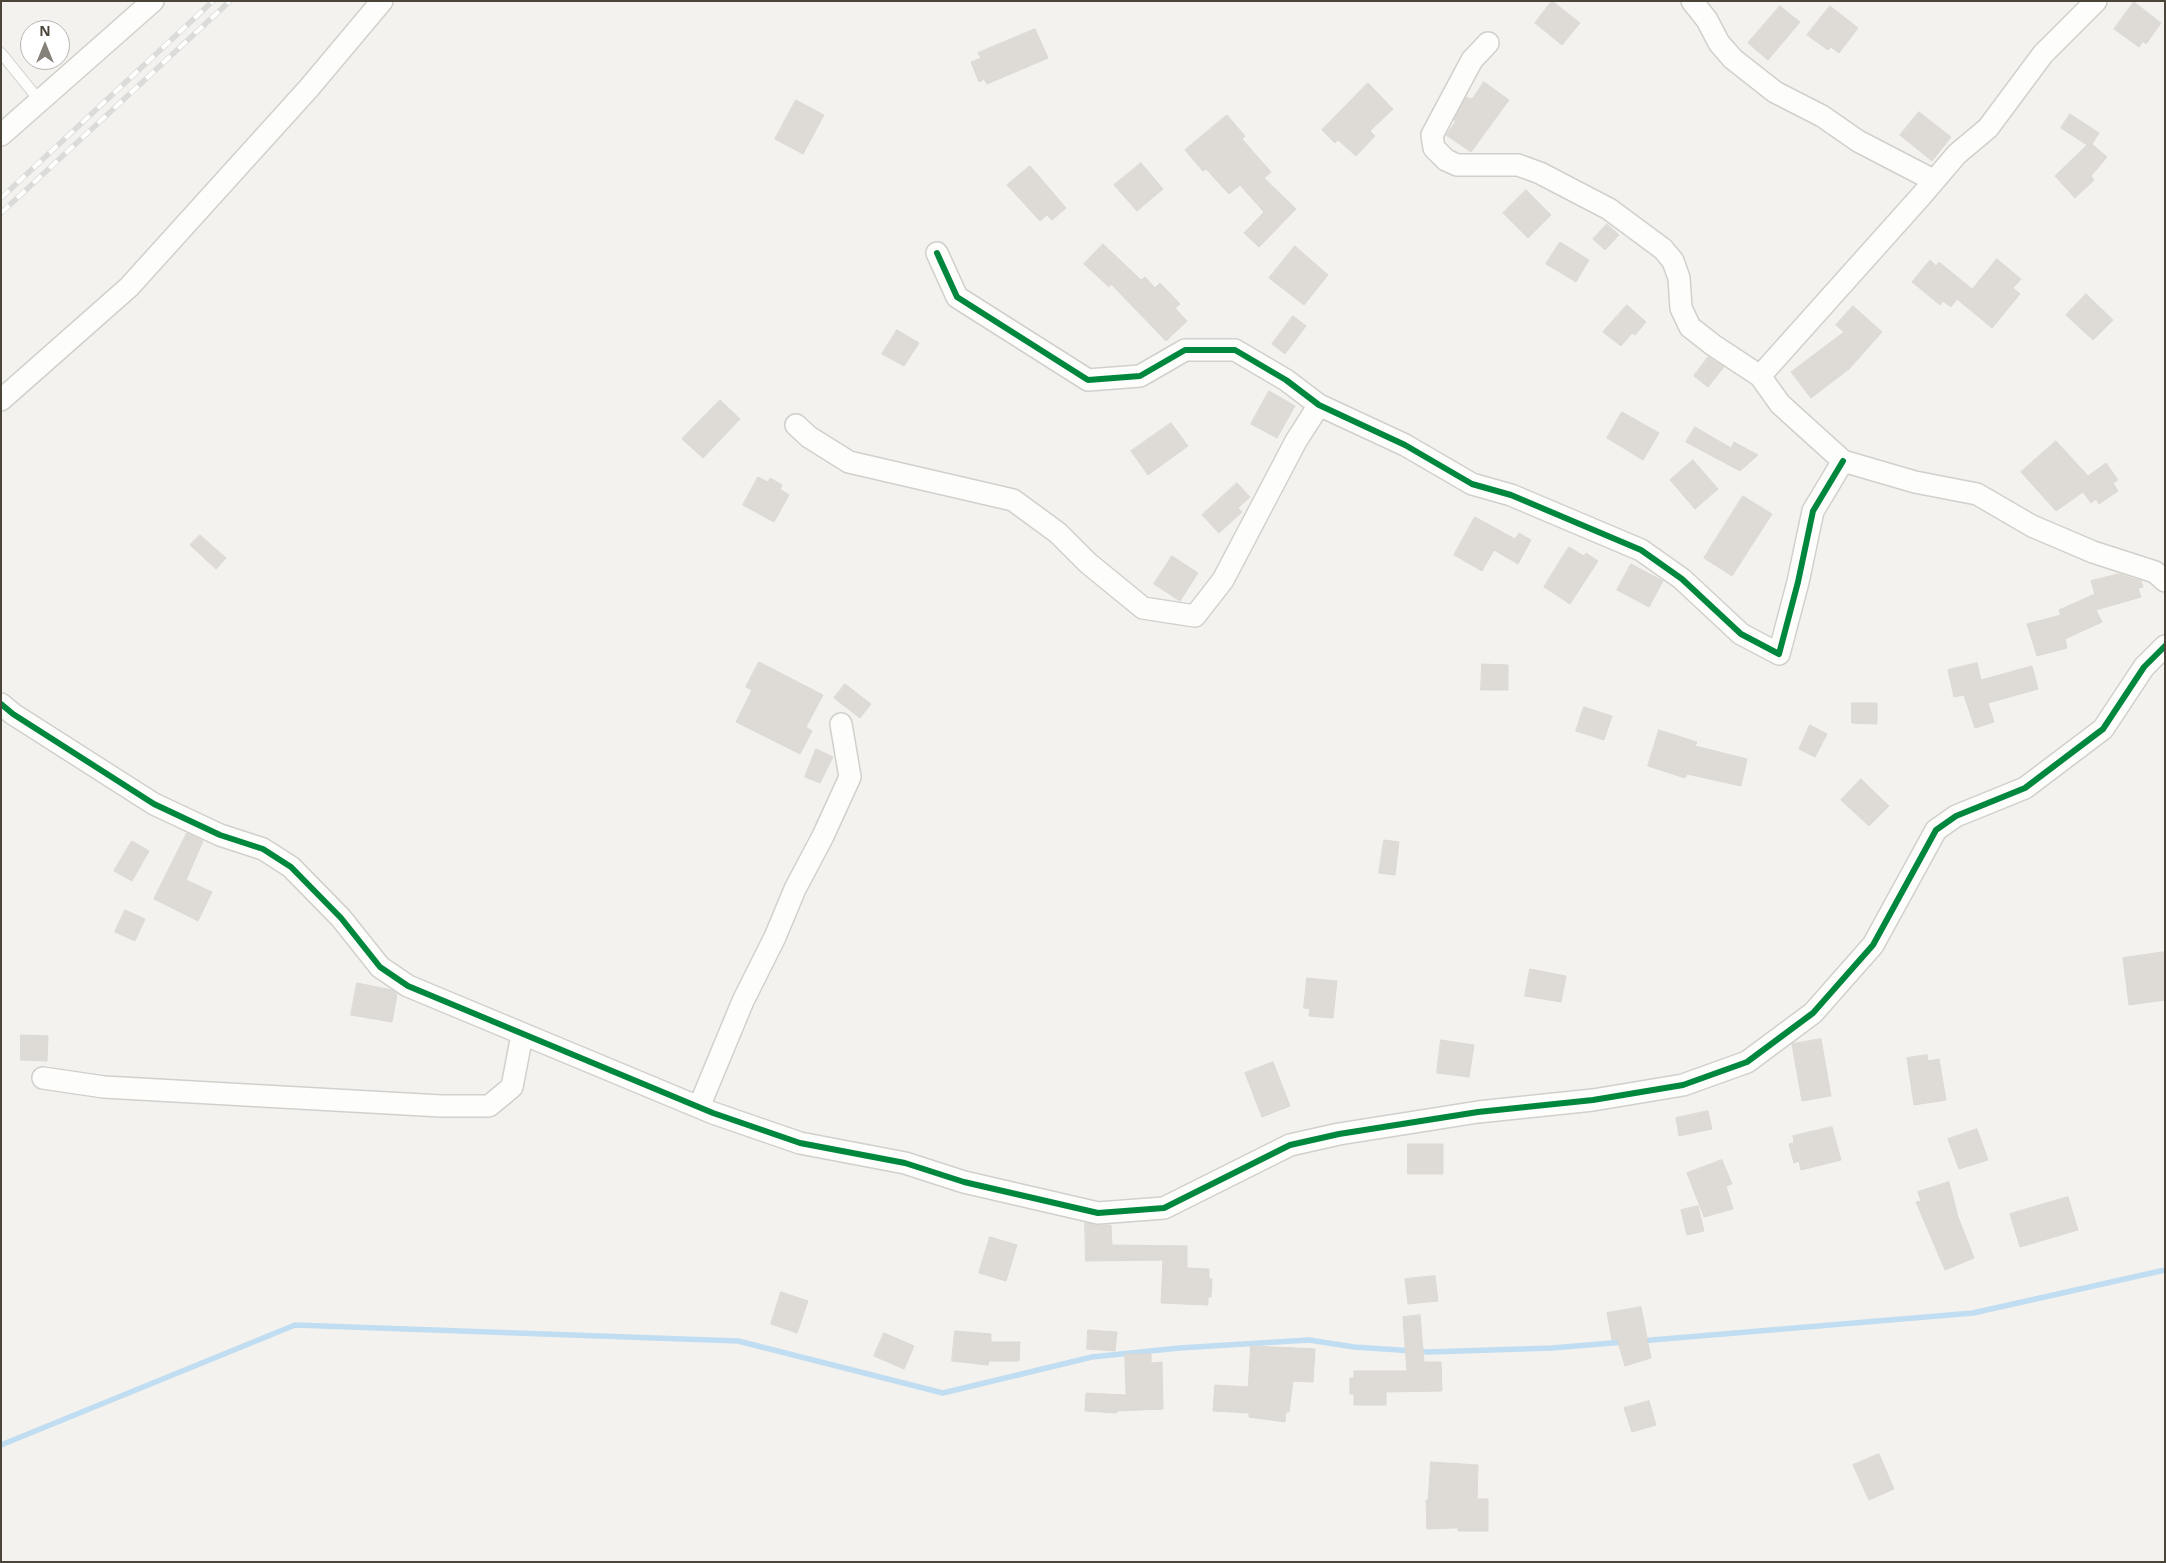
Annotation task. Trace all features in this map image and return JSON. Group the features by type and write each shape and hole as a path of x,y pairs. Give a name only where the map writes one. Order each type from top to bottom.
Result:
{"street":[{"path":"1,135 153,1"},
{"path":"1,400 129,288 309,88 382,1"},
{"path":"1692,1 1707,20 1719,43 1733,59 1776,92 1822,116 1858,141 1932,180"},
{"path":"1760,376 1922,195 1932,180 1957,154 1988,128 2043,54 2096,1"},
{"path":"1488,43 1472,60 1465,77 1432,135 1434,148 1446,160 1457,165 1518,165 1540,173 1609,209 1663,249 1673,261 1680,278 1681,308 1690,327 1713,345 1760,376 1780,404 1842,461 1915,482 1977,494 2032,526 2093,552 2155,572 2165,581"},
{"path":"937,253 957,297 1088,380 1140,376 1186,350 1235,350 1286,380 1319,405 1405,445 1472,484 1511,495 1641,550 1682,579 1741,634 1779,654 1798,582 1813,511 1842,461"},
{"path":"796,425 809,437 849,462 1013,500 1058,533 1088,563 1143,608 1195,616 1223,580 1296,441 1319,405"},
{"path":"1,704 13,714 154,804 220,836 263,849 291,867 341,918 380,967 408,986 699,1107 800,1143 905,1162 964,1182 1098,1213 1164,1208 1290,1145 1339,1134 1478,1112 1593,1100 1683,1085 1747,1062 1813,1013 1873,945 1936,830 1956,816 2026,788 2103,729 2144,667 2165,646"},
{"path":"699,1107 743,1001 775,937 795,889 824,836 850,777 841,724"},
{"path":"43,1078 104,1087 441,1106 489,1106 512,1087 522,1035"}],"lane":[{"path":"1,53 39,100"}],"building":[{"path":"1552,1 1580,23 1562,45 1535,23"},
{"path":"2134,2 2161,23 2146,44 2143,41 2139,47 2114,29"},
{"path":"1780,6 1800,22 1768,60 1748,43"},
{"path":"1830,6 1858,28 1839,53 1831,47 1828,50 1807,35"},
{"path":"1035,29 1048,58 987,84 984,79 979,82 971,62 981,58 978,53"},
{"path":"1484,82 1509,100 1471,152 1446,135 1456,121 1454,120 1466,97 1472,99"},
{"path":"1368,83 1393,109 1370,131 1375,136 1356,156 1338,140 1335,143 1322,130"},
{"path":"796,100 824,115 803,154 775,139"},
{"path":"1919,112 1951,137 1932,161 1900,135"},
{"path":"2070,114 2099,133 2092,144 2107,157 2091,176 2094,180 2075,198 2055,176 2087,145 2061,128"},
{"path":"1227,115 1245,136 1242,139 1271,172 1264,178 1296,209 1259,247 1244,233 1264,212 1240,185 1229,194 1206,169 1203,171 1185,150"},
{"path":"1141,163 1163,189 1137,211 1114,185"},
{"path":"1030,166 1066,208 1052,220 1047,215 1040,221 1007,185"},
{"path":"1526,190 1551,215 1528,238 1503,213"},
{"path":"1607,224 1619,235 1605,250 1593,239"},
{"path":"1560,242 1589,260 1576,282 1546,264"},
{"path":"1103,244 1141,280 1145,277 1155,288 1160,283 1180,304 1175,308 1187,321 1166,341 1111,284 1109,287 1084,264"},
{"path":"1295,246 1328,275 1304,305 1269,278"},
{"path":"1997,259 2021,279 2013,288 2020,294 1992,328 1957,299 1951,307 1943,301 1940,305 1912,282 1930,260 1936,266 1939,262 1972,289"},
{"path":"2086,294 2113,320 2093,340 2066,315"},
{"path":"1627,305 1646,322 1635,335 1632,333 1621,346 1603,332"},
{"path":"1853,306 1882,332 1849,369 1811,398 1791,372 1844,332 1836,325"},
{"path":"1293,316 1306,326 1285,354 1272,344"},
{"path":"897,330 919,343 904,366 882,354"},
{"path":"1708,357 1724,367 1708,387 1694,376"},
{"path":"1269,391 1295,406 1277,438 1251,424"},
{"path":"720,400 740,419 703,458 682,439"},
{"path":"1622,412 1659,433 1643,460 1607,438"},
{"path":"1171,423 1188,446 1148,475 1131,451"},
{"path":"1695,427 1731,448 1734,442 1758,455 1740,471 1686,442"},
{"path":"2056,441 2088,476 2106,463 2118,480 2113,483 2118,491 2099,504 2096,499 2091,503 2083,492 2056,511 2021,472"},
{"path":"1693,460 1718,489 1695,509 1670,480"},
{"path":"758,477 768,482 770,478 782,485 780,489 789,495 774,522 743,505"},
{"path":"1237,483 1250,497 1238,508 1242,512 1219,533 1202,515"},
{"path":"1743,496 1772,514 1732,576 1704,558"},
{"path":"1475,517 1515,539 1519,533 1531,540 1518,564 1494,550 1482,571 1454,555"},
{"path":"200,535 226,558 216,569 190,545"},
{"path":"1569,547 1584,556 1586,553 1598,561 1570,604 1544,587"},
{"path":"1172,556 1198,573 1180,601 1154,584"},
{"path":"1631,564 1663,581 1649,607 1617,590"},
{"path":"2119,574 2141,581 2143,587 2138,588 2141,597 2096,610 2102,622 2065,639 2067,648 2037,656 2027,624 2061,615 2059,610 2095,594 2091,581"},
{"path":"759,662 823,695 806,727 812,731 800,754 736,722 752,690 746,687"},
{"path":"1977,663 1981,680 2032,666 2038,689 1988,703 1994,722 1975,728 1964,695 1954,697 1948,670"},
{"path":"1482,664 1508,665 1508,690 1481,690"},
{"path":"845,684 871,704 860,718 834,698"},
{"path":"1852,703 1877,703 1877,724 1852,723"},
{"path":"1584,707 1612,716 1604,740 1576,731"},
{"path":"1810,725 1827,734 1815,757 1799,749"},
{"path":"1659,730 1697,742 1695,746 1747,759 1741,786 1687,774 1685,778 1648,766"},
{"path":"816,749 833,757 820,783 805,777"},
{"path":"1861,779 1889,806 1869,826 1841,800"},
{"path":"187,833 203,841 186,880 212,892 198,921 154,899"},
{"path":"1384,840 1399,842 1395,875 1379,873"},
{"path":"132,841 149,851 132,881 114,871"},
{"path":"125,910 145,919 135,941 115,932"},
{"path":"2165,952 2165,1000 2129,1005 2123,958"},
{"path":"1530,969 1566,976 1561,1002 1525,996"},
{"path":"1307,978 1337,981 1333,1018 1309,1016 1310,1009 1304,1008"},
{"path":"357,983 392,990 397,994 392,1022 351,1015"},
{"path":"21,1035 48,1036 47,1061 21,1060"},
{"path":"1821,1039 1831,1096 1802,1101 1792,1044"},
{"path":"1441,1040 1474,1045 1469,1077 1437,1073"},
{"path":"1927,1055 1928,1061 1939,1059 1946,1100 1914,1105 1907,1058"},
{"path":"1273,1062 1290,1106 1262,1117 1245,1073"},
{"path":"1708,1111 1712,1129 1679,1136 1676,1118"},
{"path":"1832,1127 1841,1160 1801,1170 1799,1161 1794,1163 1789,1144 1794,1143 1793,1136"},
{"path":"1977,1129 1988,1160 1959,1169 1948,1139"},
{"path":"1408,1144 1443,1144 1443,1174 1408,1174"},
{"path":"1722,1160 1732,1184 1726,1186 1733,1209 1704,1217 1687,1173"},
{"path":"1949,1182 1958,1217 1974,1258 1945,1270 1916,1202 1921,1201 1918,1192"},
{"path":"2068,1197 2078,1230 2020,1247 2010,1214"},
{"path":"1698,1206 1704,1231 1687,1235 1681,1210"},
{"path":"1085,1223 1111,1225 1112,1245 1187,1246 1187,1268 1209,1269 1209,1279 1212,1279 1211,1297 1208,1297 1208,1305 1161,1303 1163,1260 1086,1261"},
{"path":"990,1237 1017,1245 1006,1281 979,1273"},
{"path":"1435,1276 1438,1301 1408,1304 1405,1279"},
{"path":"781,1292 808,1301 797,1333 771,1324"},
{"path":"1641,1307 1651,1358 1625,1366 1617,1339 1612,1340 1607,1313"},
{"path":"1420,1315 1424,1362 1441,1362 1442,1391 1386,1392 1386,1405 1354,1405 1354,1394 1350,1394 1350,1378 1354,1378 1354,1371 1407,1371 1403,1317"},
{"path":"1088,1330 1117,1332 1115,1351 1087,1349"},
{"path":"955,1331 991,1334 991,1342 1020,1342 1019,1361 989,1361 988,1365 952,1361"},
{"path":"884,1333 914,1346 904,1369 874,1356"},
{"path":"1251,1346 1315,1349 1313,1382 1293,1381 1289,1412 1286,1412 1285,1422 1249,1417 1249,1413 1213,1411 1215,1385 1248,1387"},
{"path":"1125,1354 1151,1354 1151,1363 1162,1362 1163,1409 1117,1411 1117,1413 1085,1411 1086,1393 1126,1395"},
{"path":"1649,1401 1656,1425 1632,1432 1624,1408"},
{"path":"1879,1454 1894,1489 1869,1500 1853,1465"},
{"path":"1431,1462 1478,1465 1477,1499 1488,1499 1488,1531 1458,1531 1458,1528 1427,1529 1426,1500 1428,1500"}],"waterway":[{"path":"1640,1341 1973,1313 2165,1270"},
{"path":"1,1445 295,1325 738,1341 943,1393 1092,1357 1179,1348 1309,1340 1354,1347 1429,1352 1552,1348 1624,1342"}],"railway":[{"path":"1,198 213,1"},
{"path":"1,213 230,1"}],"cycle path":[{"path":"937,253 957,297 1088,380 1140,376 1185,350 1235,350 1286,380 1319,405 1405,445 1472,484 1511,495 1641,550 1682,579 1741,634 1779,654 1798,582 1813,511 1843,461"},
{"path":"1,704 13,714 154,804 220,835 263,849 291,867 341,918 380,967 408,986 713,1113 800,1143 905,1163 964,1182 1098,1213 1164,1208 1290,1145 1339,1134 1478,1112 1593,1100 1683,1085 1747,1062 1813,1013 1873,945 1936,830 1956,816 2025,788 2103,729 2144,667 2165,646"}]}
